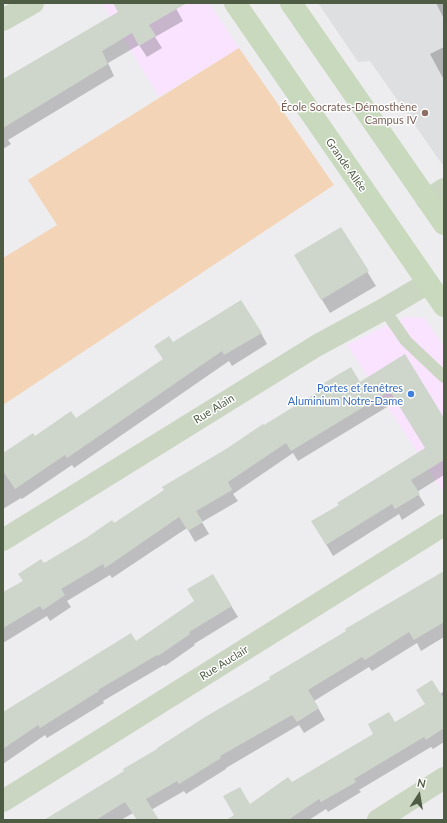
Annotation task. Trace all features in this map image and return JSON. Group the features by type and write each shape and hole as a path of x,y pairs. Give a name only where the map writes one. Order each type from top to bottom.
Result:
{"main road":[{"name":"Grande Allée","path":"235,3 444,306"},
{"path":"291,3 436,194 444,224"}],"street":[{"path":"3,20 33,3"},
{"name":"Rue Alain","path":"3,540 316,346 428,283"},
{"name":"Rue Auclair","path":"3,800 444,525"},
{"path":"378,820 444,778"}],"lane":[{"path":"384,309 406,341 444,377"}],"shaded area":[{"path":"102,3 209,3 239,48 159,97"},
{"name":"École Socrates-Démosthène Campus IV","path":"318,3 444,3 444,163 442,164 370,61 358,62"},
{"path":"239,48 334,185 3,405 3,258 57,225 28,180"},
{"path":"404,317 424,318 444,346 444,493 347,345"}],"building":[{"path":"113,3 187,3 149,25 156,36 139,46 132,33 102,51 108,64 3,128 3,79 118,12"},
{"path":"341,227 369,271 321,300 294,255"},
{"path":"241,300 262,333 224,355 222,351 67,458 65,455 15,489 3,471 3,453 33,433 35,436 71,411 76,418 163,359 154,346 169,336 173,342"},
{"path":"405,354 444,418 444,460 411,480 420,494 395,509 392,504 326,545 311,521 339,505 337,503 425,448 390,391 291,451 286,443 228,482 232,490 196,511 203,522 188,531 179,517 105,568 103,564 61,589 65,595 43,610 40,606 3,628 3,592 23,581 18,574 41,559 44,563 86,538 112,520 114,523 164,490 162,487 226,449 263,424 264,425 326,387 324,383 351,367 360,382"},
{"path":"444,571 444,622 414,640 409,632 365,660 362,657 308,690 319,708 297,722 292,715 220,756 221,758 179,784 177,781 146,799 159,820 137,820 125,802 96,820 44,820 124,771 123,769 157,749 205,717 270,679 269,677 346,631 345,629"},
{"path":"213,574 232,606 189,632 190,634 158,656 157,655 98,690 99,691 40,728 38,725 3,749 3,712 131,633 136,641 194,601 187,589"},
{"path":"432,680 444,699 444,728 426,740 424,737 354,779 356,782 321,802 319,799 288,820 226,820 234,815 223,796 240,787 250,804 288,777 292,782 373,734 368,724 389,712 395,722 425,704 416,690"}],"place":[{"name":"École Socrates-Démosthène Campus IV","path":"425,113"},
{"name":"Portes et fenêtres Aluminium Notre-Dame","path":"411,394"}]}
